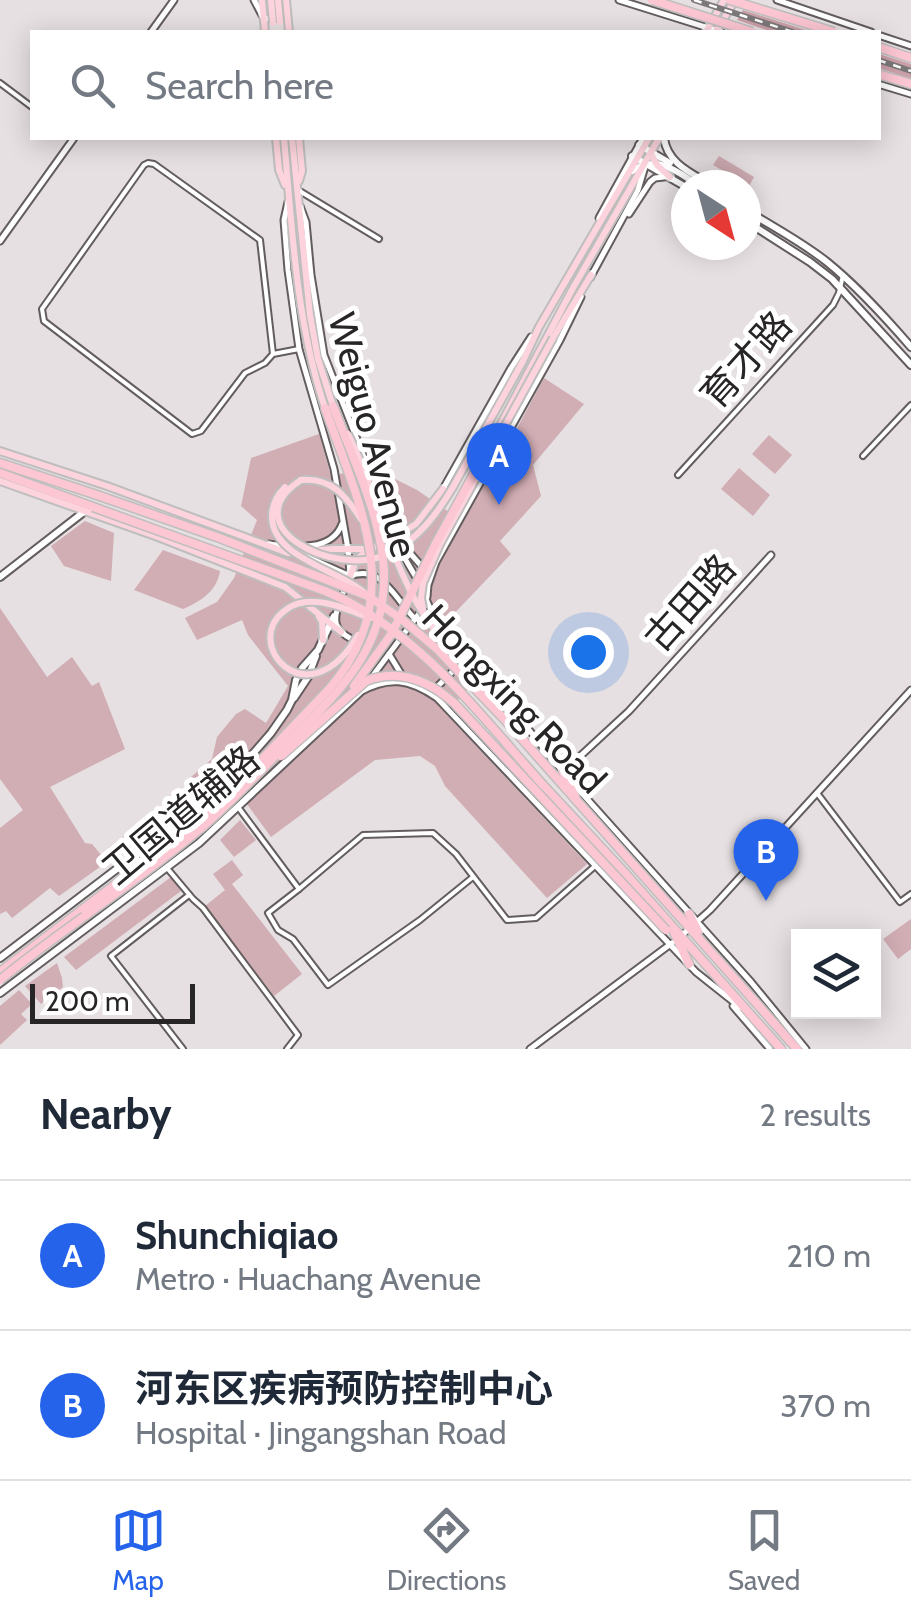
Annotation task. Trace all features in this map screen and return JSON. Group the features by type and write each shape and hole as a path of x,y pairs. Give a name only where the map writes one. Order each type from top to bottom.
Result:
{"highway":[{"path":"652,0 746,30"},
{"path":"729,0 827,30"},
{"path":"881,47 911,58"},
{"path":"881,75 911,84"},
{"name":"Weiguo Avenue","path":"0,972 179,837 225,797 338,678 356,650 372,595 373,574 366,526 329,407"},
{"name":"Weiguo Avenue","path":"0,980 190,838 267,767 353,674 375,630 383,598 384,569 380,538 329,407"},
{"path":"342,701 392,632 486,450"},
{"name":"Hongxing Road","path":"0,463 62,483 80,483 94,494 368,596 437,649 560,776 582,808 777,1019 797,1049"},
{"name":"Hongxing Road","path":"0,473 89,509 324,591 382,622 426,656 668,926"},
{"path":"63,496 71,506"},
{"path":"342,701 360,684 382,676 403,675 439,690 668,926 689,964"},
{"name":"Weiguo Avenue","path":"267,767 342,701"},
{"path":"689,914 694,926"},
{"path":"677,942 781,1049"}],"main road":[{"path":"262,0 265,30"},
{"path":"274,0 281,30"},
{"path":"280,21 286,0"},
{"path":"713,30 729,0"},
{"path":"276,140 286,190"},
{"name":"Weiguo Avenue","path":"284,140 298,188 296,220"},
{"path":"295,140 302,172 298,188"},
{"name":"Weiguo Avenue","path":"295,140 286,190 296,220 329,407"},
{"path":"663,140 675,161 686,170"},
{"path":"300,480 286,492 279,507 280,522 290,538 305,548 332,559 364,560 385,555 420,533 437,512 507,390 635,157 647,145"},
{"path":"647,145 655,163 670,177"},
{"path":"486,450 646,163 647,145"},
{"path":"647,145 683,170"},
{"path":"635,157 670,177"},
{"path":"629,173 646,163 675,170"},
{"path":"761,219 843,275 911,347"},
{"path":"761,231 810,262 840,288 911,365"},
{"path":"424,615 424,578 440,544 591,276"},
{"path":"329,407 370,484 411,593 445,644 507,722"},
{"path":"0,451 80,483 98,483 280,552 325,547 369,549"},
{"path":"366,526 333,486 314,479 300,480 284,488 274,501 272,522 283,544 368,596"},
{"path":"0,481 89,509 285,588 332,620 341,632 323,640"},
{"path":"350,576 357,558 397,538 423,517 443,489"},
{"path":"0,576 71,518 71,506"},
{"path":"0,576 89,509"},
{"path":"366,621 342,659 315,674 287,669 277,659 271,643 277,618 300,603 327,603 382,622"},
{"path":"315,612 322,621 323,640"},
{"path":"0,955 200,804 251,756 280,722 302,668 318,650 332,620"},
{"name":"卫国道辅路","path":"0,993 219,825 360,692"},
{"path":"280,722 309,742"},
{"path":"200,804 219,825"},
{"path":"107,876 124,900"}],"street":[{"path":"152,30 174,0"},
{"path":"254,0 264,19 280,21"},
{"path":"619,0 706,30"},
{"path":"777,0 865,30"},
{"path":"881,36 911,46"},
{"path":"0,83 30,106"},
{"path":"881,85 911,94"},
{"path":"0,241 73,140"},
{"path":"595,227 635,157"},
{"path":"360,692 427,604 431,576 560,340 638,190 646,163"},
{"path":"272,354 260,240 154,164 144,166 42,309 44,320 192,434 201,431 244,373 265,363 272,354 299,349"},
{"path":"620,224 652,179 670,177"},
{"path":"298,188 378,238"},
{"path":"288,200 284,220 299,349 334,469 348,549 350,576 332,620"},
{"path":"299,203 306,222 324,355 427,604 440,626 560,776 689,914"},
{"name":"育才路","path":"678,475 833,305 843,275"},
{"path":"443,489 539,326"},
{"path":"862,456 911,405"},
{"path":"334,469 365,458"},
{"path":"260,543 325,547 336,536 342,521"},
{"path":"228,564 240,535"},
{"path":"397,538 431,576"},
{"path":"299,552 350,576 366,572 375,575 415,620"},
{"name":"古田路","path":"560,776 628,712 771,555"},
{"path":"415,620 428,618 440,626"},
{"path":"341,632 385,656 406,683"},
{"path":"385,656 395,681 430,694 452,712 595,866 677,942"},
{"path":"430,694 467,657"},
{"name":"卫国道辅路","path":"360,692 376,683 395,681"},
{"path":"531,1049 677,942 911,692"},
{"path":"817,794 900,902 911,894"},
{"path":"238,807 299,889"},
{"path":"473,877 328,985 293,939 278,930 268,913 363,834 433,833 456,854 507,920 536,918 595,866"},
{"path":"167,868 202,908 298,1036 287,1049"},
{"path":"183,1049 110,956 189,895"},
{"path":"694,926 806,1049"},
{"path":"689,964 724,996 770,1049"},
{"path":"724,996 747,1012"}],"shaded area":[{"path":"743,10 806,30 766,30 737,20"},
{"path":"881,55 911,64 911,79 881,69"},
{"path":"719,156 742,170 722,170 713,165"},
{"path":"544,378 584,404 533,465 541,496 500,541 511,554 449,619 488,668 453,705 448,716 587,864 547,898 445,786 435,766 420,756 375,760 271,837 241,796 204,791 191,777 212,759 217,737 245,709 266,723 288,686 248,635 242,620 197,640 185,618 217,602 234,578 257,520 241,506 251,458 319,434 331,476 371,467 417,490 462,521"},
{"path":"769,435 792,455 775,474 752,454"},
{"path":"739,468 770,495 753,516 721,489"},
{"path":"85,521 114,533 111,581 64,566 51,546"},
{"path":"163,550 220,571 212,590 183,609 134,590"},
{"path":"0,608 47,677 72,657 92,686 99,682 125,749 50,787 85,843 92,844 107,862 59,896 50,888 12,918 6,911 0,914 0,828 23,810 0,779"},
{"path":"148,818 154,826 114,856 108,848"},
{"path":"240,820 256,840 234,857 220,840"},
{"path":"232,860 243,875 232,884 302,974 274,996 205,906 225,890 213,874"},
{"path":"171,877 181,891 76,970 64,957"},
{"path":"911,919 911,949 898,959 883,939"},
{"path":"57,963 63,987 41,1004 25,986"},
{"path":"19,990 32,1004 21,1014 27,1020 0,1045 0,1006"}],"railway":[{"path":"694,0 787,30"},
{"path":"881,61 911,71"}],"place":[{"name":"Shunchiqiao","path":"499,505"},
{"name":"河东区疾病预防控制中心","path":"766,901"}]}
